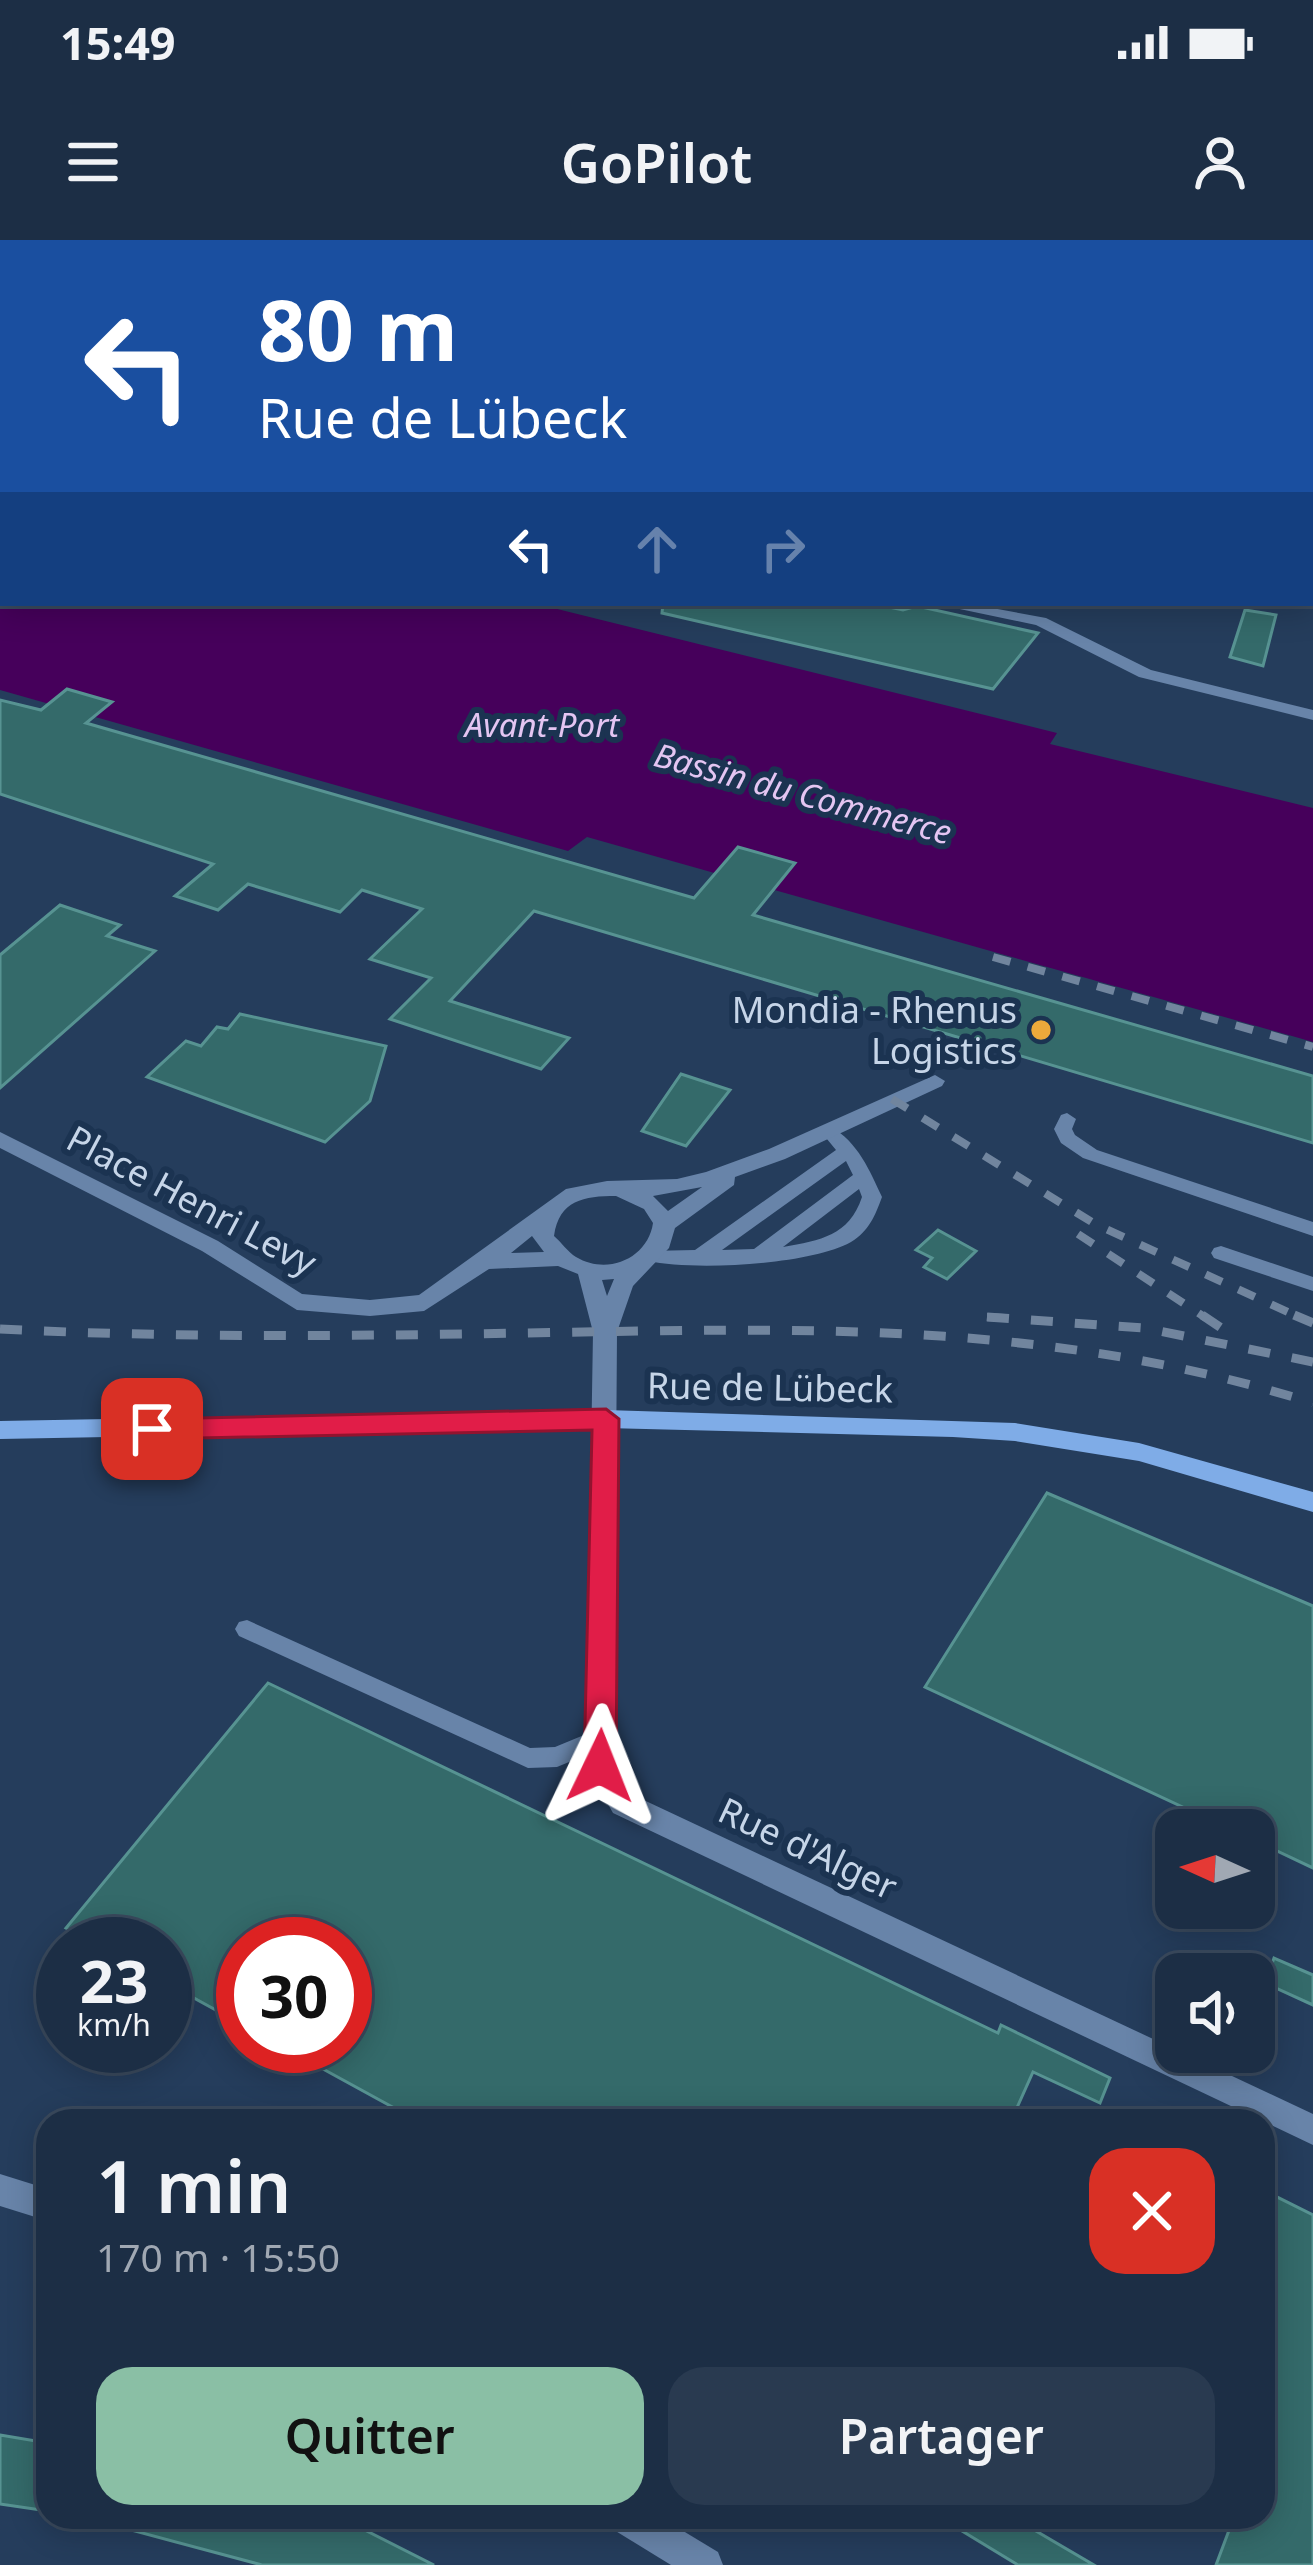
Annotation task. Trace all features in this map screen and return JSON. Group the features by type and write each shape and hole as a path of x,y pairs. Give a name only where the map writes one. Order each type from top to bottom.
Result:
{"main road":[{"name":"Rue de Lübeck","path":"0,1430 606,1419 1015,1432 1139,1452 1313,1502"}],"street":[{"path":"956,606 1040,621 1167,682 1313,715"},
{"path":"557,1258 543,1238 546,1215 578,1192 662,1189 738,1172 935,1081"},
{"name":"Place Henri Levy","path":"0,1139 210,1246 297,1303 370,1308 424,1303 546,1215"},
{"path":"667,1223 738,1172"},
{"path":"605,1332 623,1283 666,1240 667,1223 658,1208 619,1189"},
{"path":"484,1261 557,1258 590,1272 645,1261"},
{"path":"590,1272 605,1332"},
{"name":"Rue d'Alger","path":"605,1332 600,1766 623,1804 1267,2109"},
{"name":"Rue d'Alger","path":"1275,2113 1313,2131"},
{"path":"0,2189 36,2201"},
{"path":"646,2529 705,2565"}],"lane":[{"path":"1067,1119 1063,1129 1068,1139 1090,1154 1313,1229"},
{"path":"645,1261 815,1251 846,1238 872,1211 864,1176 831,1133"},
{"path":"699,1256 847,1151"},
{"path":"762,1253 864,1176"},
{"path":"1221,1253 1313,1285"},
{"path":"247,1629 528,1757 557,1757 601,1738"}],"water":[{"name":"Avant-Port","path":"0,606 545,606 1057,733 1050,744 1313,808 1313,1042 587,837 568,851 0,690"}],"building":[{"path":"663,606 884,606 903,610 917,606 1038,633 993,689 662,613"},
{"path":"1245,610 1276,615 1263,666 1230,657"},
{"path":"67,689 112,702 86,723 694,898 738,847 795,863 753,915 1313,1076 1313,1143 534,911 450,1001 569,1038 541,1069 390,1019 431,978 370,959 422,909 362,890 340,912 248,884 218,910 175,896 213,864 0,794 0,700 41,710"},
{"path":"60,905 120,925 107,936 155,951 0,1088 0,955"},
{"path":"240,1014 386,1046 370,1101 325,1142 147,1077 186,1041 201,1046 217,1027 228,1029"},
{"path":"681,1074 730,1090 686,1146 642,1131"},
{"path":"938,1230 976,1251 947,1279 924,1267 932,1258 916,1250"},
{"path":"1047,1493 1313,1606 1313,1868 1275,1850 1275,1809 1187,1809 925,1687"},
{"path":"268,1683 998,2033 1001,2025 1110,2078 1100,2103 1033,2072 1016,2109 396,2109 330,2073 372,2073 372,1917 216,1917 216,2010 192,1997 192,1917 75,1917"},
{"path":"1275,1958 1313,1975 1313,2005 1275,1988"},
{"path":"1275,2196 1313,2215 1313,2565 1216,2565 1230,2529 1275,2529"},
{"path":"0,2435 36,2441 36,2509 0,2504"},
{"path":"127,2529 363,2529 434,2565 262,2565"},
{"path":"959,2529 1032,2529 1094,2565 1018,2565"}],"railway":[{"path":"993,957 1313,1047"},
{"path":"892,1099 1095,1224 1300,1317"},
{"path":"1078,1234 1206,1318"},
{"path":"1202,1315 1233,1336"},
{"path":"1294,1315 1300,1317"},
{"path":"1006,1318 987,1317 1144,1328 1313,1362"},
{"path":"1300,1317 1313,1323"},
{"path":"0,1329 264,1336 729,1330 924,1335 1117,1356 1313,1403"}],"place":[{"name":"Mondia - Rhenus Logistics","path":"1041,1030"}],"route":[{"path":"152,1429 606,1419 600,1766"}],"water label":[{"name":"Bassin du Commerce","path":"803,793"}]}
